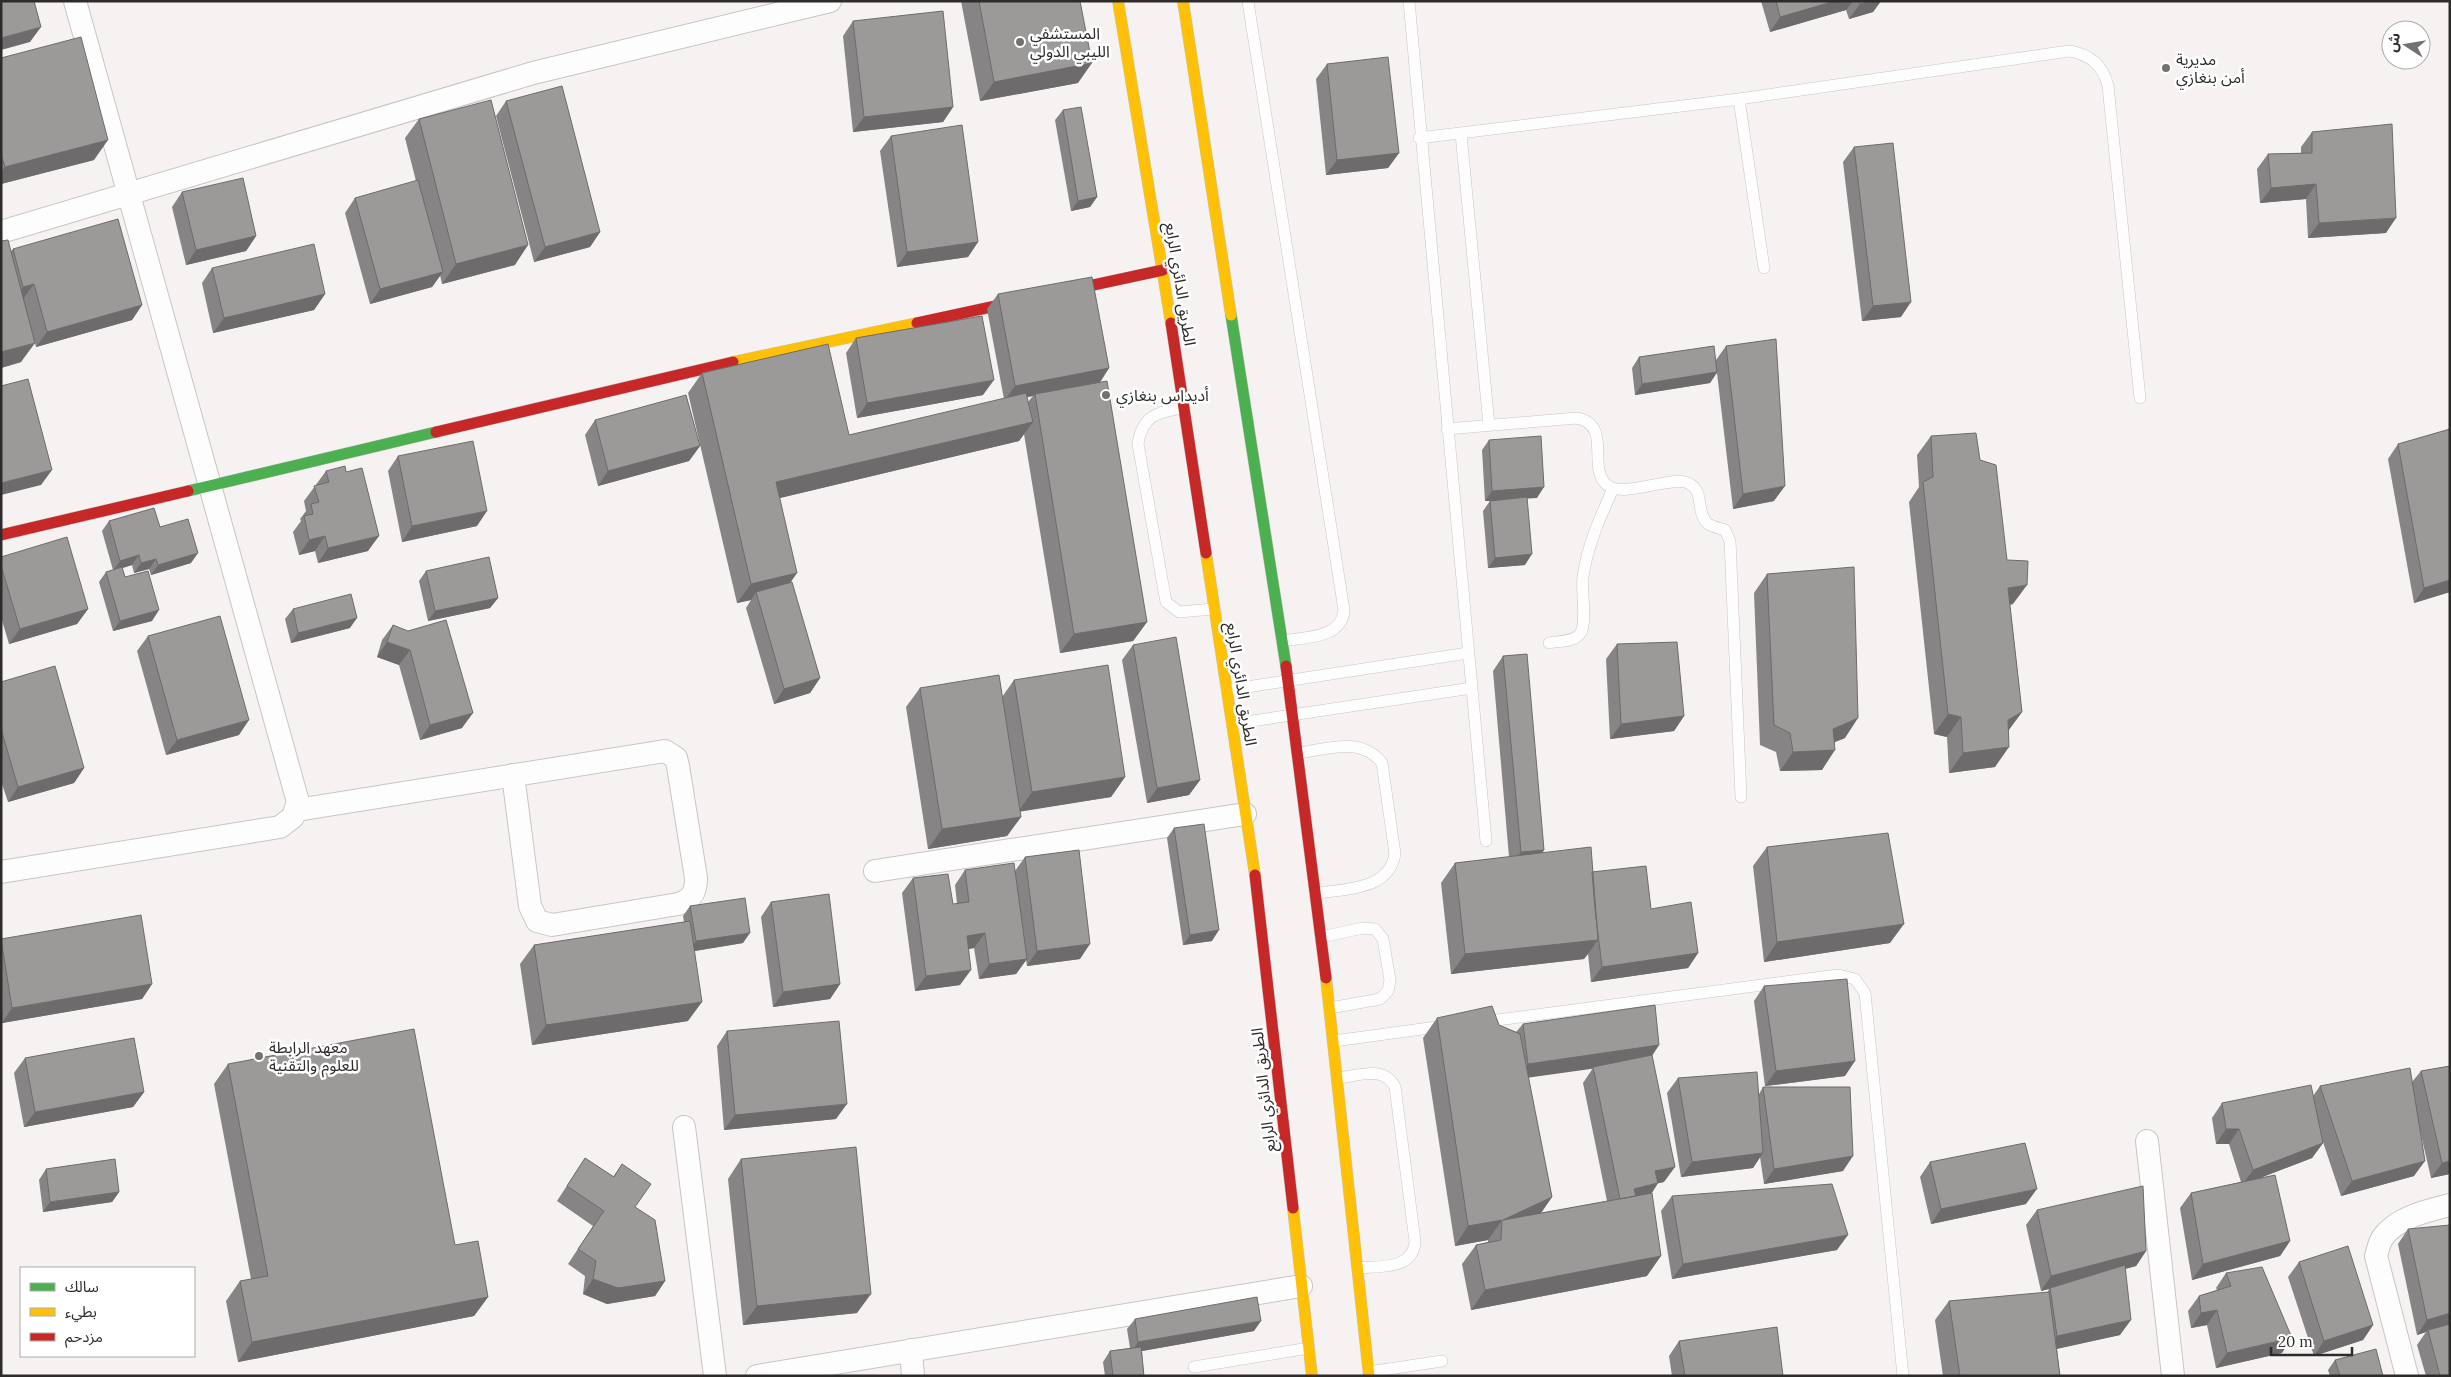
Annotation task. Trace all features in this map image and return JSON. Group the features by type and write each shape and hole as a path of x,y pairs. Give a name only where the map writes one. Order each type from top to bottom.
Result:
{"main road":[{"name":"الطريق الدائري الرابع","path":"1118,1 1163,270 1182,408 1245,814 1267,978 1312,1376"},
{"path":"1183,1 1293,714 1334,1041 1369,1374"},
{"path":"1,535 211,483 670,376 1163,270"}],"street":[{"path":"1,872 280,827 293,817 297,810 298,794 75,1"},
{"path":"1,232 533,73 830,1"},
{"path":"297,810 658,751 671,753 678,766 696,878 696,888 693,896 678,904 552,925 537,921 530,906 513,775"},
{"path":"875,871 1245,814"},
{"path":"684,1127 716,1376"},
{"path":"2147,1141 2173,1376"},
{"path":"2407,1376 2376,1256 2382,1238 2393,1228 2416,1214 2450,1205"},
{"path":"757,1376 1301,1286"},
{"path":"911,1350 913,1376"}],"lane":[{"path":"1409,1 1420,138 1486,841"},
{"path":"1248,2 1344,610 1341,622 1328,634 1282,641"},
{"path":"1420,138 1739,99 2069,51 2089,56 2102,69 2108,86 2140,398"},
{"path":"1739,99 1764,268"},
{"path":"1461,134 1489,425"},
{"path":"1182,408 1161,411 1152,416 1140,433 1138,444 1166,602 1179,612 1213,609"},
{"path":"1447,429 1577,418 1590,423 1594,429 1601,476 1607,486 1618,490 1682,482 1688,483 1698,492 1703,515 1707,523 1725,530 1728,535 1741,797"},
{"path":"1549,643 1573,639 1581,632 1583,621 1583,576 1595,532 1613,489"},
{"path":"1227,690 1468,653"},
{"path":"1232,724 1472,688"},
{"path":"1298,753 1358,746 1376,755 1382,763 1395,854 1388,873 1372,884 1315,894"},
{"path":"1321,936 1363,928 1375,930 1383,939 1390,980 1388,991 1380,999 1330,1008"},
{"path":"1472,1023 1838,976 1854,979 1865,992 1903,1376"},
{"path":"1334,1041 1453,1025"},
{"path":"1338,1078 1379,1073 1392,1080 1395,1087 1415,1241 1412,1256 1403,1263 1358,1268"},
{"path":"1194,1367 1309,1348"},
{"path":"1369,1374 1442,1362"}],"building":[{"path":"1,1 34,1 41,27 1,38"},
{"name":"المستشفي الليبي الدولي","path":"979,1 1080,1 1092,63 994,82"},
{"path":"1776,1 1835,1 1780,17"},
{"path":"1859,1 1870,1 1860,4"},
{"path":"943,11 953,107 864,117 853,21"},
{"path":"81,37 108,140 5,167 1,154 1,58"},
{"path":"1388,57 1399,153 1337,160 1327,64"},
{"path":"562,86 600,232 545,247 506,101"},
{"path":"491,100 528,245 456,264 419,119"},
{"path":"1081,107 1097,197 1078,201 1063,110"},
{"path":"2392,124 2396,218 2319,223 2316,184 2271,188 2268,154 2312,153 2312,132"},
{"path":"962,125 978,242 907,252 891,136"},
{"path":"1893,143 1911,302 1873,306 1854,147"},
{"path":"243,178 256,236 196,250 182,192"},
{"path":"418,180 443,272 380,289 355,198"},
{"path":"118,219 142,305 47,332 34,284 23,287 13,249"},
{"path":"8,240 35,343 1,352 1,241"},
{"path":"314,244 325,294 224,318 212,268"},
{"path":"1092,277 1109,368 1015,386 998,294"},
{"path":"982,316 994,380 867,403 856,338"},
{"path":"1776,339 1785,486 1743,494 1726,346"},
{"path":"828,344 849,435 1026,393 1033,422 776,482 797,573 751,584 702,373"},
{"path":"1714,346 1717,372 1642,384 1639,357"},
{"path":"28,379 52,470 1,483 1,386"},
{"path":"1107,381 1147,622 1074,634 1035,394"},
{"path":"686,395 700,446 608,471 595,420"},
{"path":"2450,429 2450,580 2424,588 2398,444"},
{"path":"1976,433 1980,460 1996,465 2007,560 2028,561 2027,585 2008,588 2022,712 2008,720 2009,747 1963,753 1961,717 1948,714 1923,482 1933,477 1931,436"},
{"path":"1541,436 1544,487 1492,491 1489,440"},
{"path":"473,441 487,511 412,526 398,456"},
{"path":"345,466 346,472 362,468 379,536 328,548 325,536 309,540 304,516 313,514 311,504 319,502 314,486 329,482 326,471"},
{"path":"1527,497 1532,554 1495,558 1490,501"},
{"path":"154,508 160,527 188,519 198,553 158,565 156,559 141,563 139,555 120,561 109,521"},
{"path":"67,537 88,609 20,629 1,566 1,557"},
{"path":"489,557 498,598 435,611 426,571"},
{"path":"122,567 125,577 148,571 159,610 120,621 106,572"},
{"path":"1854,567 1858,718 1833,729 1835,750 1793,752 1790,733 1774,725 1767,574"},
{"path":"792,582 820,678 784,689 756,592"},
{"path":"351,594 357,618 298,633 293,609"},
{"path":"220,616 249,720 177,740 148,636"},
{"path":"446,620 473,713 430,725 410,650 387,642 393,625 408,631"},
{"path":"1176,637 1200,780 1157,788 1133,645"},
{"path":"1677,642 1684,716 1621,724 1617,644"},
{"path":"1527,654 1544,850 1521,852 1503,656"},
{"path":"1108,665 1125,777 1032,792 1014,680"},
{"path":"55,666 84,768 18,787 1,729 1,682"},
{"path":"999,675 1021,817 942,829 920,688"},
{"path":"1204,824 1219,930 1190,935 1174,828"},
{"path":"1888,833 1904,924 1777,942 1767,847"},
{"path":"1591,847 1598,940 1465,954 1455,863"},
{"path":"1079,850 1090,944 1037,951 1025,857"},
{"path":"1014,863 1027,959 989,964 985,933 967,936 971,970 926,976 913,878 948,874 953,904 969,902 965,870"},
{"path":"1646,866 1651,909 1691,902 1698,953 1602,967 1592,872"},
{"path":"829,894 840,984 783,992 771,902"},
{"path":"745,898 750,933 696,941 690,906"},
{"path":"141,915 152,984 12,1008 1,939"},
{"path":"690,921 702,1002 546,1025 534,945"},
{"path":"1847,979 1855,1061 1776,1071 1764,986"},
{"path":"1655,1005 1659,1045 1528,1064 1523,1024"},
{"path":"1492,1006 1499,1025 1520,1034 1552,1197 1503,1220 1652,1193 1661,1256 1485,1290 1476,1245 1501,1240 1502,1220 1468,1226 1437,1018"},
{"path":"839,1021 847,1104 735,1115 727,1031"},
{"path":"414,1029 455,1245 478,1241 488,1297 252,1342 240,1281 268,1276 228,1064"},
{"path":"134,1038 144,1092 35,1112 25,1058"},
{"path":"1652,1055 1675,1167 1655,1171 1658,1183 1634,1189 1636,1196 1620,1199 1593,1067"},
{"path":"2450,1066 2450,1161 2442,1163 2421,1071"},
{"path":"2410,1068 2425,1161 2352,1181 2320,1086"},
{"path":"1757,1072 1763,1153 1692,1162 1678,1078"},
{"path":"2311,1085 2323,1143 2253,1170 2239,1129 2226,1129 2222,1103"},
{"path":"1763,1087 1850,1087 1853,1156 1774,1169"},
{"path":"2025,1143 2037,1189 1941,1209 1930,1162"},
{"path":"856,1147 871,1294 757,1306 741,1159"},
{"path":"585,1158 614,1177 622,1164 651,1184 635,1207 655,1220 665,1281 618,1288 593,1279 596,1261 578,1249 604,1211 567,1186"},
{"path":"115,1159 119,1192 50,1202 46,1169"},
{"path":"2275,1175 2290,1241 2203,1264 2191,1193"},
{"path":"1832,1184 1848,1235 1683,1264 1672,1196"},
{"path":"2143,1186 2146,1251 2051,1276 2037,1210"},
{"path":"2450,1225 2450,1313 2427,1320 2408,1229"},
{"path":"2348,1246 2373,1325 2324,1341 2299,1262"},
{"path":"2125,1265 2131,1320 2057,1336 2050,1288"},
{"path":"2262,1267 2292,1338 2227,1353 2217,1310 2201,1313 2199,1296 2231,1286 2226,1273"},
{"path":"2049,1292 2060,1376 1960,1376 1949,1301"},
{"path":"1257,1297 1261,1321 1138,1342 1135,1319"},
{"path":"2450,1324 2450,1376 2440,1376 2428,1330"},
{"path":"1777,1327 1783,1376 1685,1376 1679,1341"},
{"path":"1141,1347 1144,1376 1113,1376 1110,1351"},
{"path":"2376,1349 2383,1376 2340,1376 2335,1360"}],"traffic: fast":[{"path":"1231,315 1286,666"},
{"path":"188,491 436,432"}],"traffic: slow":[{"path":"1118,1 1171,323"},
{"path":"1183,1 1231,315"},
{"path":"733,362 917,323"},
{"path":"1206,553 1255,875"},
{"path":"1326,978 1369,1376"},
{"path":"1293,1208 1312,1376"}],"traffic: jam":[{"path":"917,323 1163,270"},
{"path":"1171,323 1206,553"},
{"path":"436,432 733,362"},
{"path":"1,535 188,491"},
{"path":"1286,666 1326,978"},
{"path":"1255,875 1293,1208"}],"place":[{"name":"المستشفي الليبي الدولي","path":"1020,42"},
{"name":"مديرية أمن بنغازي","path":"2166,68"},
{"name":"أديداس بنغازي","path":"1106,395"},
{"name":"معهد الرابطة للعلوم والتقنية","path":"259,1056"}]}
